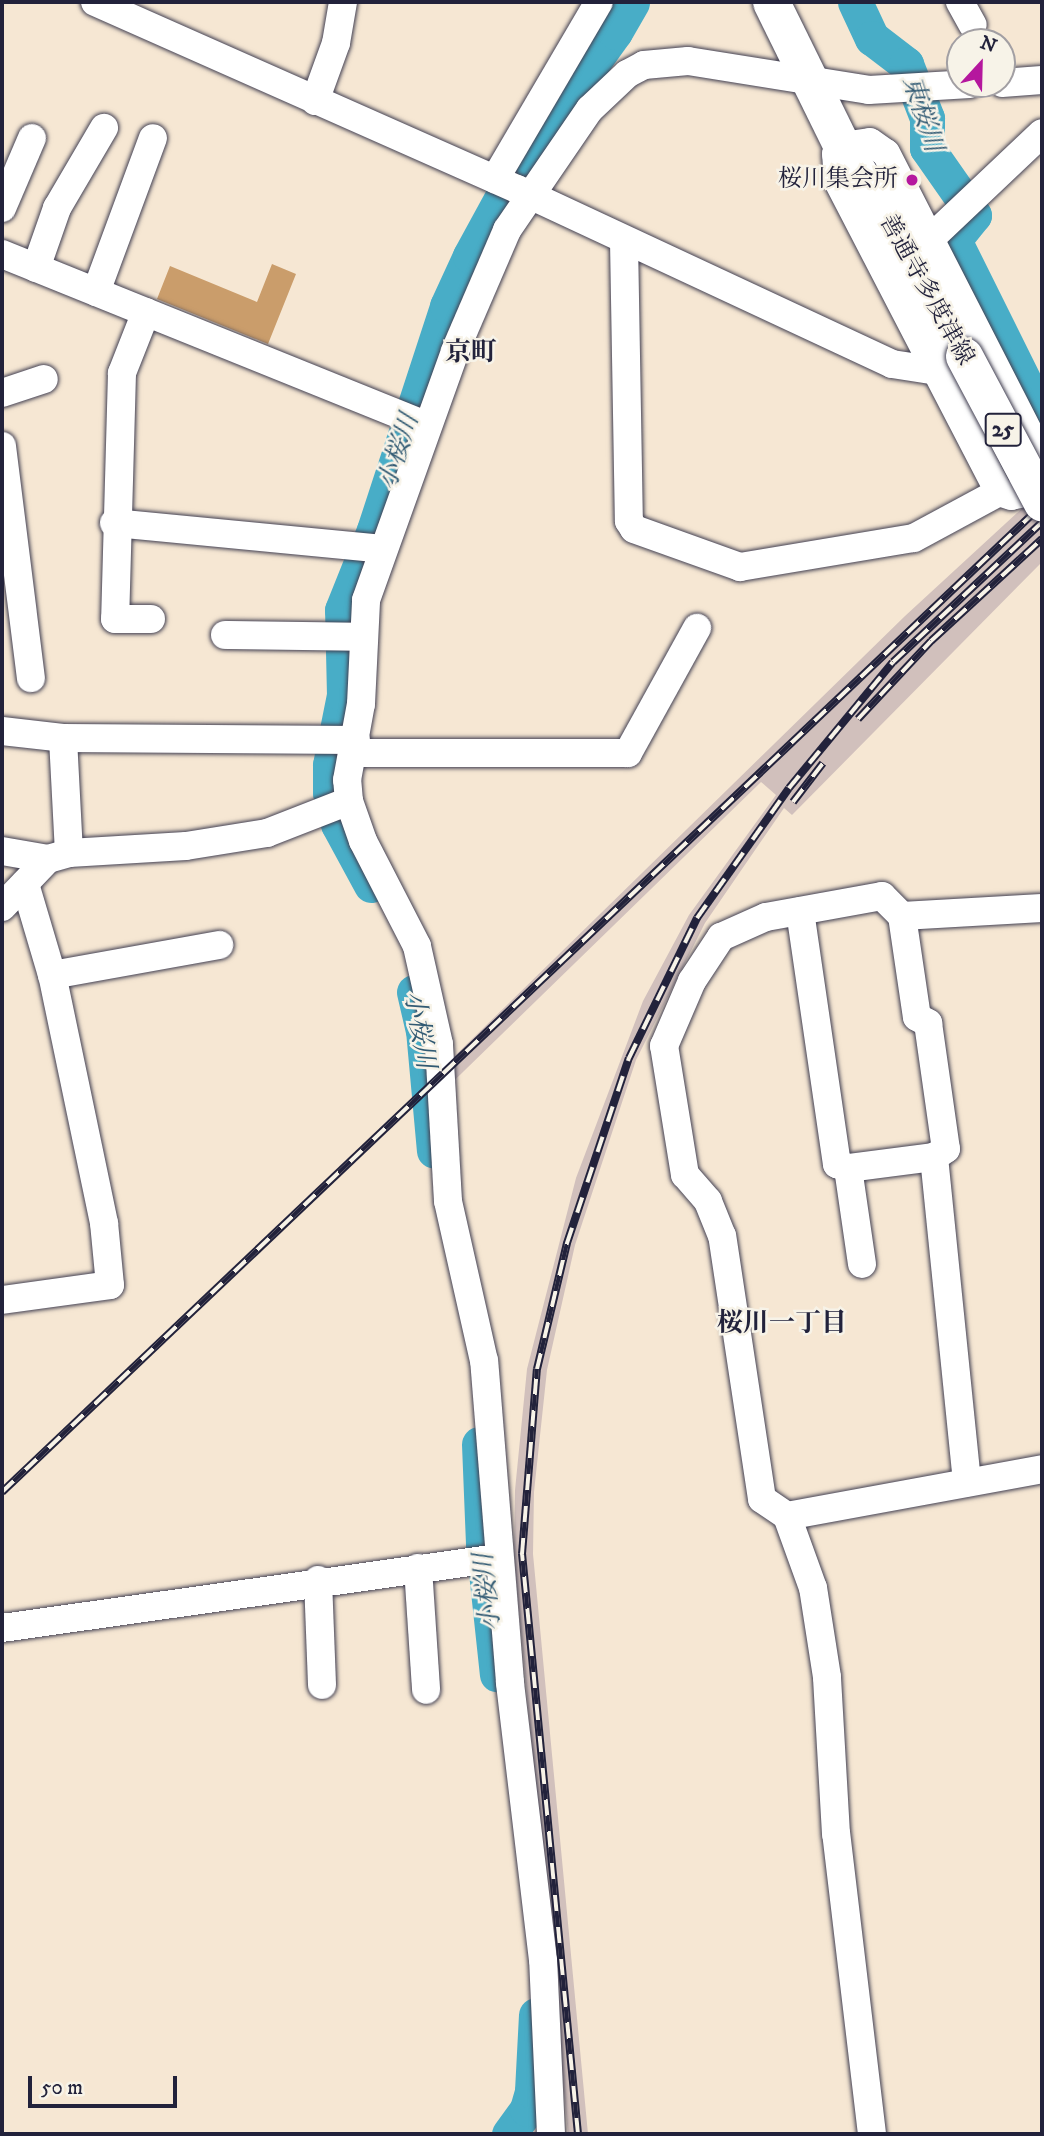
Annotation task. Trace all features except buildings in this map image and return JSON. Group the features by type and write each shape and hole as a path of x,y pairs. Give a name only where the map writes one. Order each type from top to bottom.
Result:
{"main road":[{"name":"善通寺多度津線","path":"771,2 842,146 922,276 951,363 1042,503"}],"street":[{"path":"95,2 123,8 315,101 509,186 892,364 951,363 999,492"},
{"path":"315,101 336,43 343,2"},
{"path":"2,851 58,856 186,846 267,833 338,805 347,780 345,743 348,638 366,600 372,548 416,422 465,327 509,186 599,2"},
{"path":"509,186 627,74 645,65 688,61 887,90 946,85"},
{"path":"1016,82 1042,80"},
{"path":"36,268 57,208 104,128"},
{"path":"930,239 1042,133"},
{"path":"2,208 32,138"},
{"path":"96,292 153,138"},
{"path":"624,241 629,521 634,529 740,567 915,538 999,492 1011,496 1024,493 1033,482 1038,454 1032,438 886,153 870,142 842,146"},
{"path":"2,254 416,422"},
{"path":"145,312 122,373 114,523 115,619 152,619"},
{"path":"2,393 44,379"},
{"path":"2,446 14,633 31,678"},
{"path":"114,523 372,548"},
{"path":"2,731 63,738 345,743 628,753 697,628"},
{"path":"225,635 348,638"},
{"path":"2,907 58,856 63,738"},
{"path":"338,805 363,841 417,946 439,1044 448,1201 484,1361 486,1559 542,1946 551,2134"},
{"path":"2,1300 110,1285 104,1223 52,975 25,884"},
{"path":"800,911 837,1164 848,1168 934,1157 946,1149 928,1023 917,1017 902,916 882,895 766,917 721,937 692,981 664,1046 685,1175 708,1201 722,1236 762,1500 787,1516 813,1588 827,1677 836,1834 872,2134"},
{"path":"902,916 1042,908"},
{"path":"52,975 219,945"},
{"path":"934,1157 967,1482"},
{"path":"848,1168 862,1264"},
{"path":"787,1516 1042,1469"},
{"path":"2,1628 318,1580 486,1559"},
{"path":"418,1568 426,1690"},
{"path":"318,1580 322,1685"}],"shaded area":[{"path":"1042,490 1042,562 792,815 784,808 705,923 636,1060 575,1245 547,1370 534,1492 533,1554 588,2134 568,2134 514,1555 515,1490 527,1369 576,1178 643,1001 689,915 776,795 761,782 427,1107 426,1084 905,616"}],"waterway":[{"name":"小桜川","path":"371,885 338,824 330,793 330,765 344,695 342,610 374,530 447,306 470,256 519,166 615,32 632,2"},
{"name":"東桜川","path":"855,2 872,38 906,64 927,118 927,148 974,215 954,240 1042,417"},
{"name":"小桜川","path":"414,992 423,1030 434,1151"},
{"name":"小桜川","path":"479,1444 483,1544 497,1674"},
{"name":"小桜川","path":"509,2134 527,2109 532,2091 536,2015"}],"railway":[{"path":"2,1492 1042,505"},
{"path":"578,2134 522,1554 537,1369 567,1243 629,1058 697,918 789,788 893,662 1042,522"},
{"path":"858,719 931,641 1042,539"},
{"path":"793,802 823,763"}],"place":[{"name":"桜川集会所","path":"912,180"}],"district":[{"name":"京町","path":"471,353"},
{"name":"桜川一丁目","path":"782,1324"}]}
